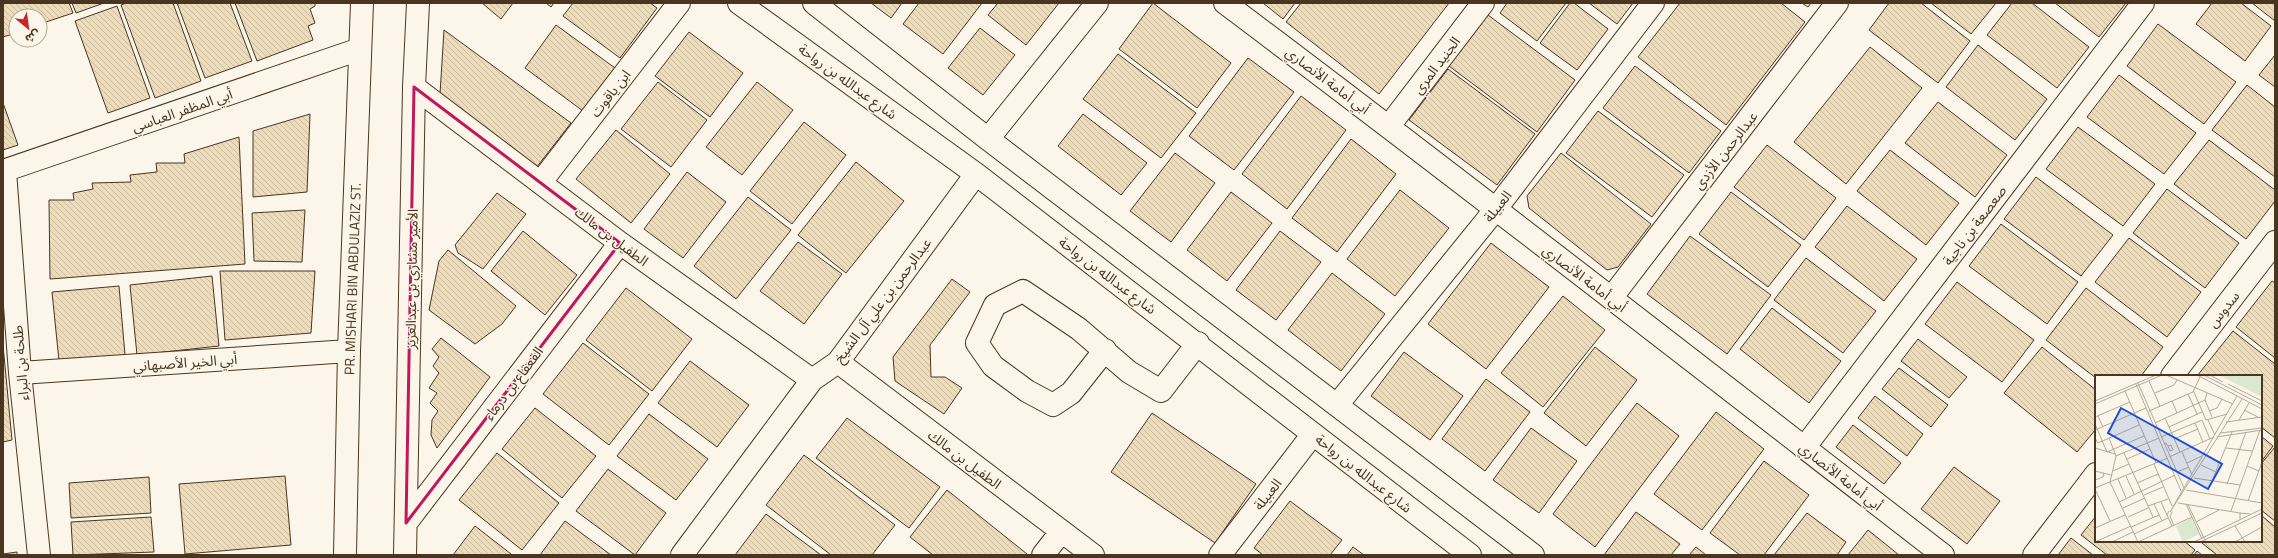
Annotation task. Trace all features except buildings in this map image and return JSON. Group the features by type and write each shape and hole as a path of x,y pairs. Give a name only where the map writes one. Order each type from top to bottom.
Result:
{"street":[{"name":"PR. MISHARI BIN ABDULAZIZ ST.","path":"345,555 349,351 362,3"},
{"name":"الأمير مشاري بن عبدالعزيز","path":"405,555 414,87 418,3"},
{"name":"ابن ياقوت","path":"541,182 679,3"},
{"name":"شارع عبدالله بن رواحة","path":"739,3 976,174 1198,343 1470,555"},
{"path":"814,3 988,139 1532,555"},
{"path":"988,139 1097,3"},
{"name":"أبي أمامة الأنصاري","path":"1225,3 1389,126 1494,210 1612,297 1943,555"},
{"name":"الجنيد المري","path":"1389,126 1483,3"},
{"name":"العبيلة","path":"1337,405 1494,210 1653,3"},
{"name":"عبدالرحمن الأزدي","path":"1612,297 1837,3"},
{"name":"صعصعة بن ناجية","path":"1804,448 2143,3"},
{"name":"أبي المظفر العباسي","path":"4,171 360,49"},
{"name":"الطفيل بن مالك","path":"414,87 620,243 812,380"},
{"name":"طلحة بن البراء","path":"4,171 20,373 39,555"},
{"name":"عبدالرحمن بن علي آل الشيخ","path":"682,555 812,380 838,362 976,174"},
{"name":"سدوس","path":"2173,375 2275,242"},
{"name":"القعقاع بن درماء","path":"406,523 620,243"},
{"path":"1105,350 1071,393 1053,405 1027,391 993,366 977,343 995,304 1023,291 1079,329 1105,350 1129,372 1161,391 1198,343"},
{"name":"أبي الخير الأصبهاني","path":"20,373 349,351"},
{"name":"الطفيل بن مالك","path":"838,362 1092,555"},
{"name":"العبيلة","path":"1220,555 1313,434"},
{"path":"2034,555 2095,475"},
{"path":"1043,555 1061,532"}],"highlighted area":[{"path":"414,87 620,243 406,523"}]}
